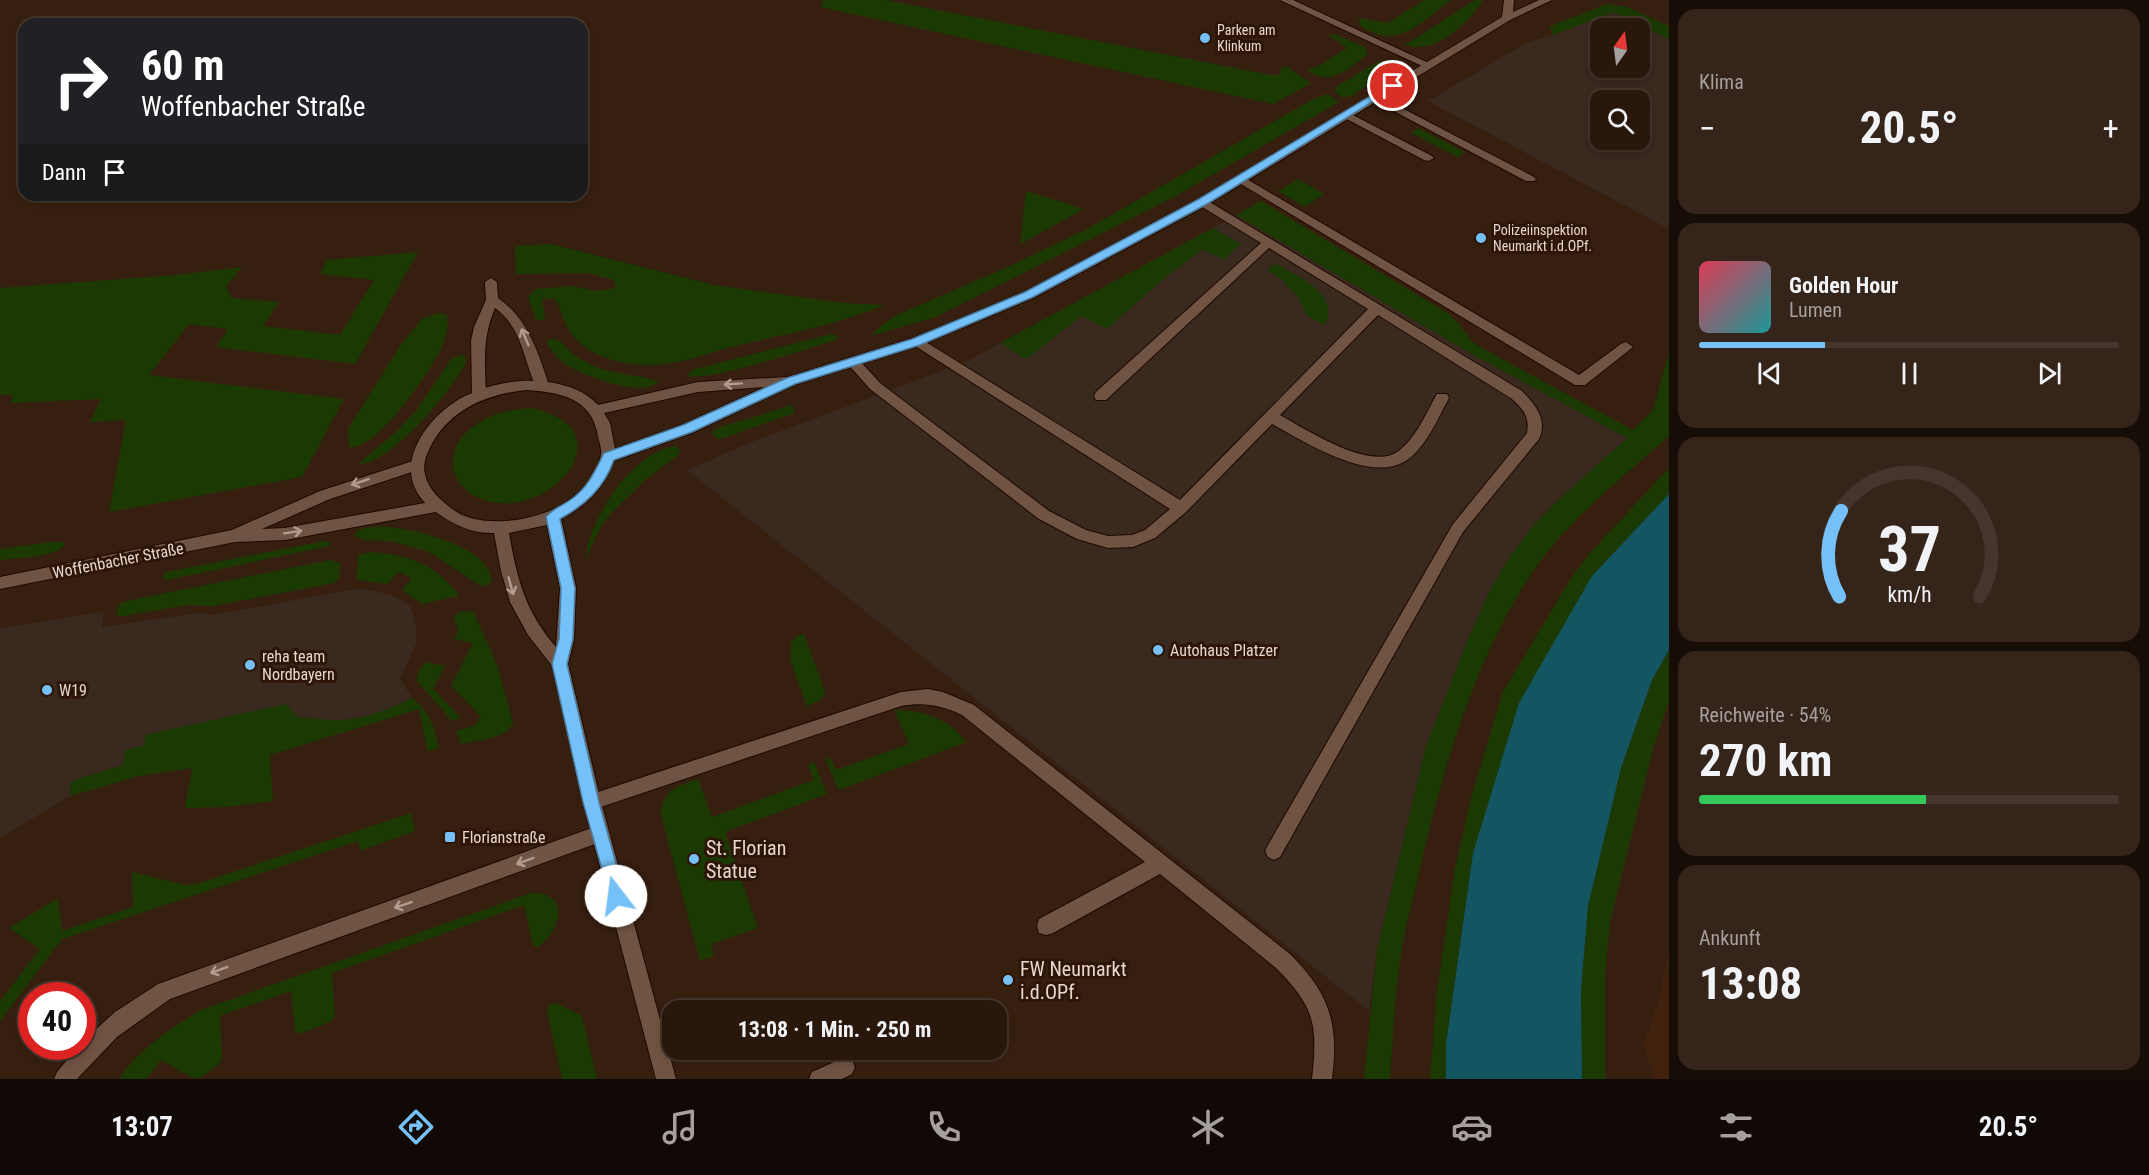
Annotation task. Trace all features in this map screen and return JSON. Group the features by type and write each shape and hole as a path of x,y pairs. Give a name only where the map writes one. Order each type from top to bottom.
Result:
{"street":[{"path":"1285,0 1428,65"},
{"path":"1507,18 1509,0"},
{"path":"608,457 687,429 791,381 916,342 1029,295 1203,202 1507,18 1547,0"},
{"path":"1375,97 1530,179"},
{"path":"1347,115 1428,158"},
{"path":"1240,179 1580,382 1626,347"},
{"path":"1203,202 1517,395 1534,414 1536,425 1534,435 1458,528 1274,851"},
{"path":"1101,396 1269,242"},
{"path":"480,395 478,340 480,327 492,300 491,282"},
{"path":"492,300 512,315 524,332 542,385"},
{"path":"854,363 875,386 1044,515 1082,535 1108,542 1132,541 1150,534 1181,508 1377,308"},
{"path":"916,342 1181,508"},
{"path":"597,410 698,387 791,381"},
{"path":"542,385 562,388 577,395 597,410 609,442 608,457 603,472 575,504 537,524 501,529 465,524 447,516 436,507 420,481 416,465 427,439 439,422 452,411 480,395 511,386 542,385"},
{"path":"1270,416 1350,456 1373,462 1387,462 1400,458 1411,446 1442,398"},
{"name":"Woffenbacher Straße","path":"235,536 277,514 339,489 416,465"},
{"name":"Woffenbacher Straße","path":"0,583 235,536 285,534 436,507"},
{"path":"553,517 568,588 566,639 560,664 591,802 666,1079"},
{"path":"501,529 508,575 519,608 527,624 560,664"},
{"path":"591,802 901,699 922,695 942,698 968,710 1302,979 1319,1005 1325,1028 1322,1079"},
{"path":"64,1079 79,1059 112,1025 139,1005 165,991 600,834"},
{"path":"1046,926 1160,864"},
{"path":"819,1079 845,1067"}],"shaded area":[{"path":"1614,12 1626,18 1598,18"},
{"path":"1590,21 1590,78 1650,78 1650,30 1669,39 1669,229 1428,101 1528,42"},
{"path":"1236,215 1470,353 1627,438 1557,501 1534,525 1507,561 1488,594 1426,746 1377,950 1369,1011 687,470 752,442 968,361"},
{"path":"355,589 394,596 410,606 417,629 416,644 400,679 412,698 375,715 334,721 298,717 145,745 123,765 71,781 70,796 0,838 0,628 104,612 102,627 197,613 214,615"},
{"path":"1669,951 1669,1079 1654,1079 1644,1044 1659,999"}],"green space":[{"path":"824,0 886,0 1271,75 1279,75 1282,67 1287,67 1311,83 1273,104 820,7"},
{"path":"1424,0 1451,0 1419,25 1397,35 1385,36 1373,33 1359,25 1360,18 1388,23"},
{"path":"1475,0 1483,0 1469,18 1450,35 1427,46 1405,45"},
{"path":"1607,4 1627,7 1669,26 1669,39 1650,30 1650,18 1626,18 1614,12 1598,18 1590,18 1590,21 1553,35 1550,27"},
{"path":"1327,34 1337,35 1365,47 1368,54 1339,74 1323,77 1315,74 1307,69 1317,67 1347,48"},
{"path":"1385,61 1388,64 1386,73 1350,97 1342,97 1335,92 1336,87 1377,62"},
{"path":"1327,94 1339,102 1176,196 936,317 870,336 897,315 1010,266 1087,229 1310,101"},
{"path":"1418,128 1465,152 1458,157 1411,133"},
{"path":"1298,179 1324,194 1305,207 1278,191"},
{"path":"1026,191 1084,209 1020,244"},
{"path":"1261,201 1446,312 1478,346 1633,430 1653,410 1669,351 1669,436 1597,499 1548,551 1513,604 1476,681 1435,806 1405,933 1396,991 1390,1079 1364,1079 1377,950 1426,746 1466,644 1488,594 1507,561 1534,525 1557,501 1627,438 1470,353 1236,215"},
{"path":"1213,228 1241,244 1224,259 1202,250 1166,277 1107,329 1082,316 1026,359 1000,343"},
{"path":"551,244 714,285 844,303 885,305 830,324 735,346 683,361 650,365 625,363 592,352 578,341 569,330 555,298 542,300 545,317 543,320 536,320 528,298 535,289 570,286 598,291 616,288 614,280 588,273 516,274 515,246"},
{"path":"418,252 355,364 216,347 228,329 189,324 149,375 344,399 302,477 109,512 126,420 90,422 101,399 10,403 14,395 0,395 0,288 176,275 242,267 226,286 232,298 279,302 263,326 340,335 374,280 320,274 327,260"},
{"path":"1275,263 1304,280 1322,295 1327,304 1328,314 1325,325 1307,316 1298,297 1282,280 1267,270"},
{"path":"438,313 447,315 447,331 442,347 427,373 402,408 387,424 360,445 349,447 348,429 400,346 422,319"},
{"path":"831,334 839,336 836,340 737,369 699,377 687,376 692,370"},
{"path":"547,340 559,341 574,355 596,367 658,382 649,387 638,388 594,378 559,359 547,343"},
{"path":"463,355 467,359 461,371 420,423 386,453 371,462 358,464 397,431 416,411 452,358"},
{"path":"792,405 795,411 792,414 723,438 718,439 711,434 715,429"},
{"path":"530,408 559,418 574,433 577,451 570,469 554,486 534,498 509,503 484,500 472,494 456,477 453,456 457,445 464,435 480,422 508,411"},
{"path":"676,446 681,450 677,456 646,479 609,515 598,532 586,559 595,525 616,489 644,460 660,451"},
{"path":"1669,468 1669,494 1592,576 1473,853 1446,1044 1446,1079 1430,1079 1437,991 1455,868 1471,798 1502,694 1571,578 1590,553"},
{"path":"381,526 410,530 463,548 477,557 487,568 492,580 487,586 479,585 429,552 388,541 363,540 355,536 356,532 363,528"},
{"path":"324,541 331,542 330,546 167,580 162,577 166,572"},
{"path":"64,542 65,545 53,552 0,560 0,549"},
{"path":"371,552 397,555 419,562 439,574 458,593 458,596 422,604 402,590 412,578 399,572 387,584 357,580 358,555"},
{"path":"330,560 340,563 339,578 334,583 213,606 188,605 118,616 117,609 121,603 136,599"},
{"path":"460,612 474,613 497,665 513,722 510,728 499,735 461,744 456,731 476,725 481,717 451,686 473,643 454,639 458,632 454,616"},
{"path":"804,634 825,692 821,700 807,706 791,663 791,642 797,636"},
{"path":"1669,650 1669,701 1653,749 1610,922 1605,973 1605,1079 1582,1079 1581,990 1588,906 1621,769 1652,680"},
{"path":"425,662 445,666 433,689 461,718 452,721 417,681 416,677"},
{"path":"412,698 423,708 430,720 439,748 427,751 419,709 270,755 273,801 225,807 185,808 192,768 139,776 70,796 71,781 123,765 125,750 145,745 145,735 286,704 298,717 331,720 357,718 382,711"},
{"path":"894,710 917,712 940,719 967,742 839,790 825,759 830,757 836,770 909,744"},
{"path":"814,762 827,794 725,832 758,928 711,944 714,956 700,961 661,815 665,799 672,790 698,779 712,817 814,780 808,765"},
{"path":"411,813 415,831 360,851 358,841 62,939 29,982 18,982 18,997 0,1021 0,1001 40,949 9,928 58,898 62,931 133,907 132,872 185,885 197,884"},
{"path":"531,893 544,894 552,899 557,905 558,913 552,932 537,948 533,945 524,905 332,973 335,1016 332,1021 299,1034 295,1031 291,991 220,1016 222,1058 218,1065 200,1078 193,1078 161,1060 146,1079 119,1079 146,1049 201,1010"},
{"path":"556,1003 582,1016 597,1079 562,1079 547,1011 550,1004"}],"water":[{"path":"1669,494 1669,650 1652,680 1621,768 1588,906 1581,990 1582,1079 1446,1079 1446,1044 1473,853 1519,703 1592,576"}],"place":[{"name":"Parken am Klinkum","path":"1205,38"},
{"name":"Polizeiinspektion Neumarkt i.d.OPf.","path":"1481,238"},
{"name":"Autohaus Platzer","path":"1158,650"},
{"name":"reha team Nordbayern","path":"250,665"},
{"name":"W19","path":"47,690"},
{"name":"Florianstraße","path":"450,837"},
{"name":"St. Florian Statue","path":"694,859"},
{"name":"FW Neumarkt i.d.OPf.","path":"1008,980"}],"route":[{"path":"616,896 591,802 560,664 566,639 569,605 567,575 553,517 575,504 587,493 603,472 608,457 687,429 752,401 791,381 916,342 1029,295 1203,202 1393,86"}]}
